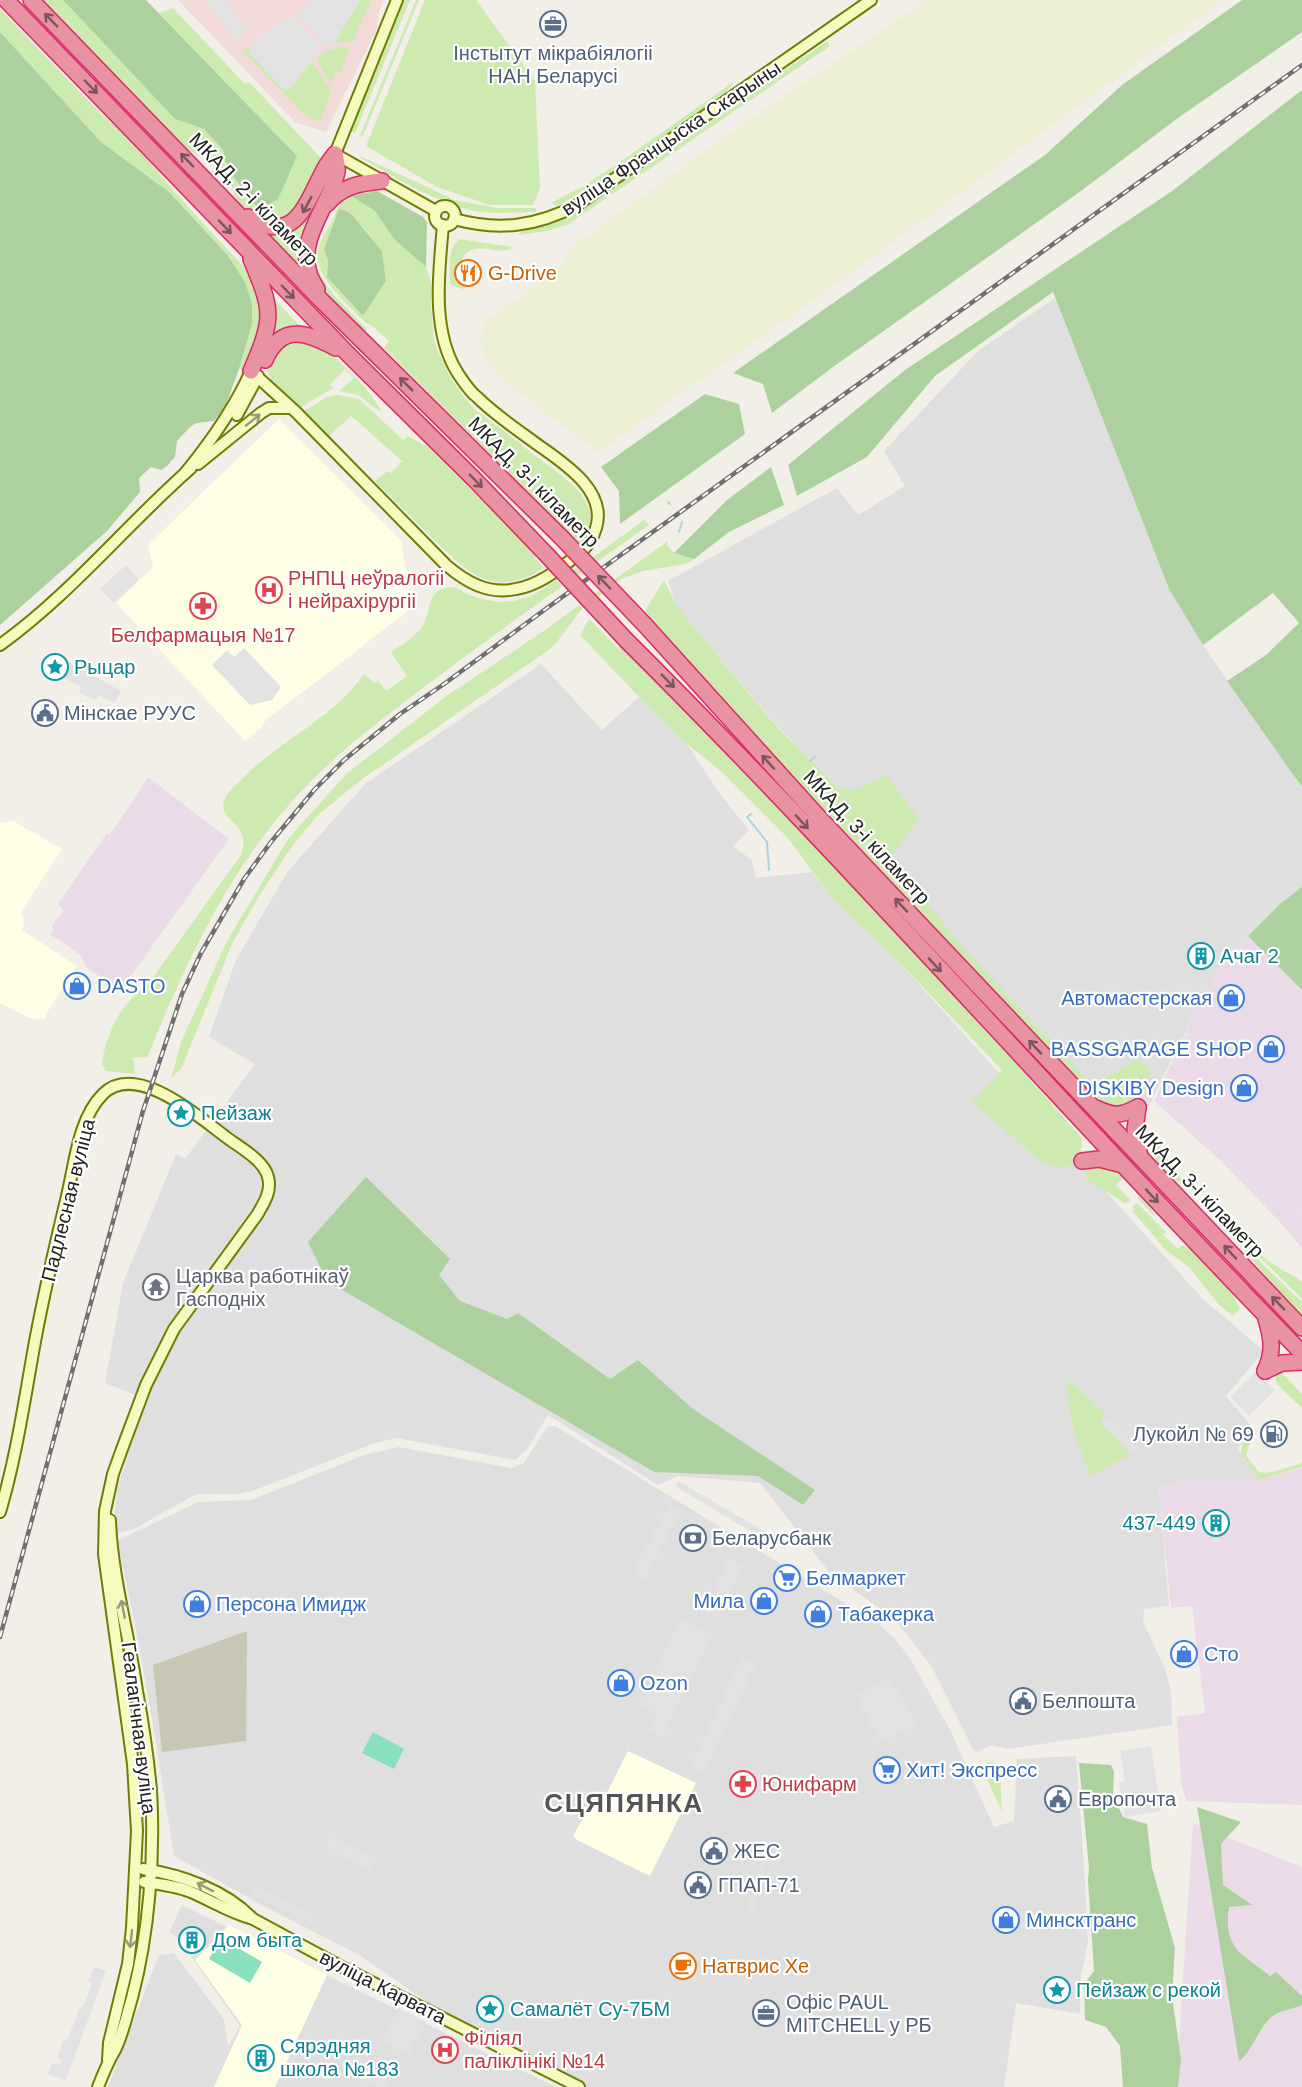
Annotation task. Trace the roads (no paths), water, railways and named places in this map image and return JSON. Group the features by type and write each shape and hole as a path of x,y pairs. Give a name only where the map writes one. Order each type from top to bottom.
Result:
{"highway":[{"name":"МКАД, 2-і кіламетр","path":"6,0 348,354 434,439"},
{"name":"МКАД, 2-і кіламетр","path":"31,0 322,301 448,426"},
{"path":"228,202 265,226 280,226 293,222 303,212 322,172 335,154"},
{"path":"322,301 309,274 307,256 311,234 338,170 335,154"},
{"path":"323,208 340,190 361,183 382,181"},
{"path":"247,250 268,305 268,326 255,374"},
{"path":"255,374 274,343 288,335 303,333 313,336 348,354"},
{"name":"МКАД, 3-і кіламетр","path":"448,426 561,537 645,625 824,823 1302,1328"},
{"name":"МКАД, 3-і кіламетр","path":"434,439 742,758 1302,1353"},
{"path":"1089,1105 1115,1115 1124,1114 1138,1107 1135,1130 1140,1158"},
{"path":"1084,1122 1088,1142 1082,1161 1099,1159 1124,1165"},
{"path":"1266,1316 1273,1340 1265,1371 1282,1363 1302,1362"}],"street":[{"path":"397,0 335,154 436,211"},
{"name":"вуліца Францыска Скарыны","path":"454,219 492,226 516,225 557,216 594,195 872,0"},
{"path":"444,206 450,208 454,213 454,219 450,224 443,225 436,221 436,211 444,206"},
{"path":"0,645 68,588 188,471 214,439 255,374 446,565 467,581 492,590 506,591 528,586 549,575 586,548 594,536 598,516 595,501 583,482 566,465 476,397 456,371 448,351 440,310 439,275 443,225"},
{"path":"188,471 269,408 291,408"},
{"name":"Падлесная вуліца","path":"0,1512 11,1476 45,1290 75,1163 88,1115 99,1099 112,1087 122,1084 163,1094 189,1109 264,1168 270,1185"},
{"name":"Геалагічная вуліца","path":"98,2087 108,2060 128,1964 136,1868 134,1776 104,1554 107,1499 113,1474 146,1385 174,1329 257,1215 268,1195 270,1185"},
{"name":"Геалагічная вуліца","path":"107,1499 116,1569 138,1691 148,1763 151,1813 150,1870 144,1936 132,1997 116,2049 108,2060"},
{"name":"вуліца Карвата","path":"136,1868 170,1873 201,1885 242,1908 253,1919"},
{"name":"вуліца Карвата","path":"135,1881 169,1885 190,1891 238,1915 253,1919 338,1965 579,2087"}],"waterway":[{"path":"679,532 682,522"},
{"path":"810,761 815,757"},
{"path":"751,814 747,817 767,842 769,870"}],"railway":[{"path":"0,1637 143,1111 182,994 201,953 244,879 271,842 315,789 344,760 400,714 1302,65"}],"place":[{"name":"Інстытут мікрабіялогіі НАН Беларусі","path":"553,24"},
{"name":"G-Drive","path":"468,273"},
{"name":"РНПЦ неўралогіі і нейрахірургіі","path":"269,590"},
{"name":"Белфармацыя №17","path":"203,606"},
{"name":"Рыцар","path":"55,667"},
{"name":"Мінскае РУУС","path":"45,713"},
{"name":"Ачаг 2","path":"1201,956"},
{"name":"DASTO","path":"77,986"},
{"name":"Автомастерская","path":"1231,998"},
{"name":"BASSGARAGE SHOP","path":"1271,1049"},
{"name":"DISKIBY Design","path":"1244,1088"},
{"name":"Пейзаж","path":"181,1113"},
{"name":"Царква работнікаў Гасподніх","path":"156,1287"},
{"name":"Лукойл № 69","path":"1274,1434"},
{"name":"437-449","path":"1216,1523"},
{"name":"Беларусбанк","path":"693,1538"},
{"name":"Белмаркет","path":"787,1578"},
{"name":"Мила","path":"764,1601"},
{"name":"Персона Имидж","path":"197,1604"},
{"name":"Табакерка","path":"818,1614"},
{"name":"Сто","path":"1184,1654"},
{"name":"Ozon","path":"621,1683"},
{"name":"Белпошта","path":"1023,1701"},
{"name":"Хит! Экспресс","path":"887,1770"},
{"name":"Юнифарм","path":"743,1784"},
{"name":"Европочта","path":"1058,1799"},
{"name":"ЖЕС","path":"714,1851"},
{"name":"ГПАП-71","path":"698,1885"},
{"name":"Минсктранс","path":"1006,1920"},
{"name":"Дом быта","path":"192,1940"},
{"name":"Натврис Хе","path":"683,1966"},
{"name":"Пейзаж с рекой","path":"1057,1990"},
{"name":"Самалёт Су-7БМ","path":"490,2009"},
{"name":"Офіс PAUL MITCHELL у РБ","path":"766,2013"},
{"name":"Філіял паліклінікі №14","path":"445,2050"},
{"name":"Сярэдняя школа №183","path":"261,2058"}],"district":[{"name":"СЦЯПЯНКА","path":"624,1803"}]}
